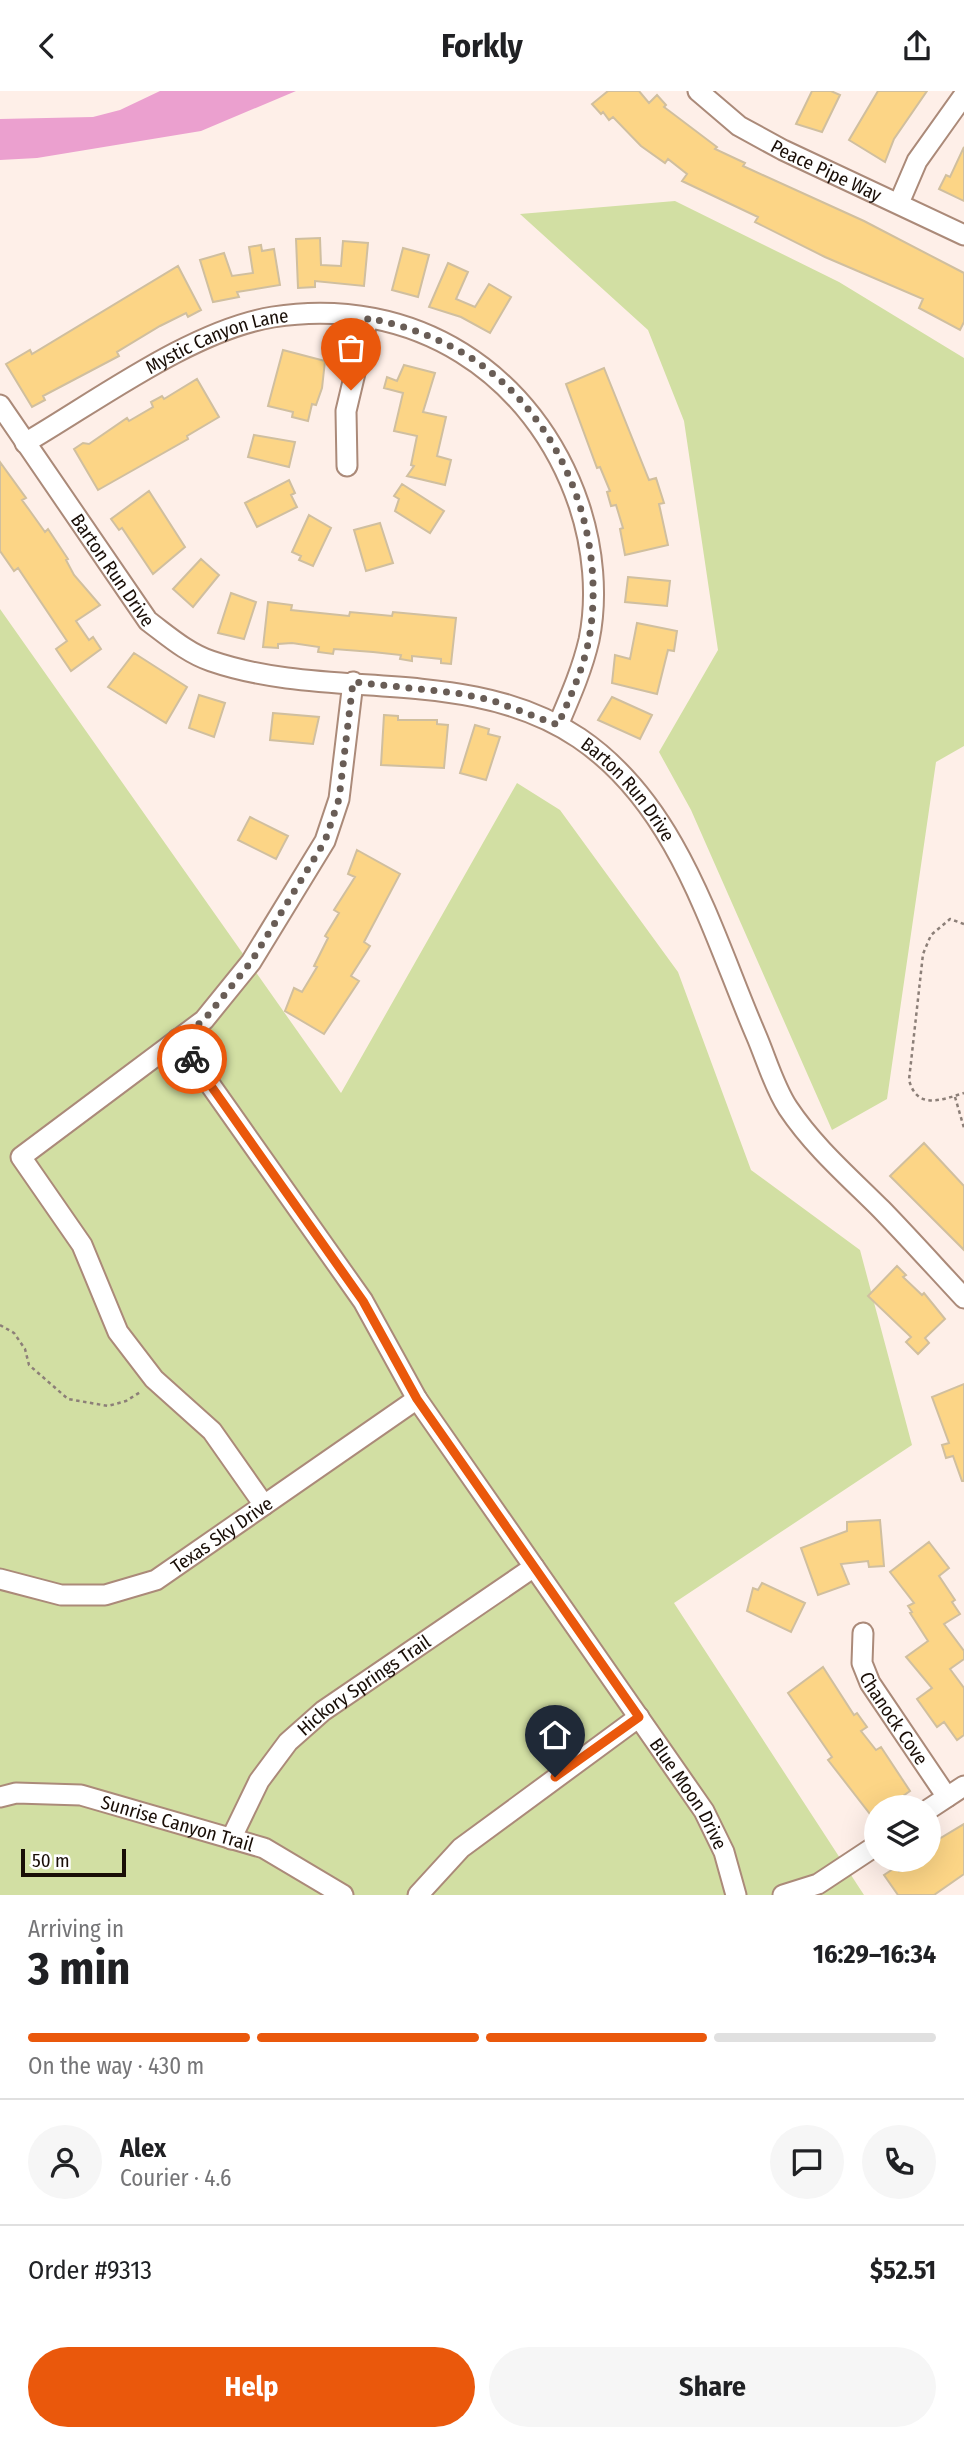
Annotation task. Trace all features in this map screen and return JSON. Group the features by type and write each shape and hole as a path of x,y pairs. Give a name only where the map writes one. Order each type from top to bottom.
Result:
{"street":[{"name":"Peace Pipe Way","path":"698,91 740,126 783,150 964,235"},
{"path":"898,203 917,161 964,95"},
{"name":"Mystic Canyon Lane","path":"25,443 173,355 235,325 275,317 319,314 368,318 428,335 456,349 495,376 549,436 569,477 586,528 592,596 586,650 577,684 558,725"},
{"path":"347,465 346,411 368,318"},
{"name":"Barton Run Drive","path":"0,405 148,621 176,642 208,660 255,674 457,693 491,700 558,725 582,741 637,790 674,844 787,1107 822,1151 964,1298"},
{"path":"264,1505 212,1431 154,1379 118,1332 82,1245 21,1157 204,1020 251,962 325,841 339,799 353,682"},
{"name":"Blue Moon Drive","path":"178,1039 363,1301 417,1399 704,1811 724,1852 736,1895"},
{"name":"Texas Sky Drive","path":"0,1579 61,1595 105,1595 156,1580 417,1399"},
{"name":"Hickory Springs Trail","path":"231,1839 259,1781 288,1742 323,1711 534,1567"},
{"name":"Chanock Cove","path":"863,1633 862,1663 870,1683 947,1797"},
{"path":"418,1895 461,1848 639,1717"},
{"path":"941,1801 964,1786"},
{"name":"Sunrise Canyon Trail","path":"0,1797 16,1793 81,1795 264,1848 343,1895"},
{"path":"783,1895 818,1884 864,1854"}],"path":[{"path":"964,924 950,919 938,926 923,954 909,1080 912,1092 920,1099 935,1102 964,1093"},
{"path":"954,1096 964,1128"},
{"path":"0,1325 14,1333 25,1349 29,1365 68,1399 108,1406 126,1401 148,1387"}],"green space":[{"path":"675,201 839,282 964,358 964,746 936,762 887,1099 832,1130 691,810 659,752 718,650 684,421 648,330 520,214"},
{"path":"0,609 341,1093 517,783 560,810 678,972 751,1170 860,1250 912,1445 674,1603 864,1895 0,1895"}],"shaded area":[{"path":"160,91 296,91 201,131 37,158 0,160 0,119 93,117 120,110"}],"building":[{"path":"608,91 639,91 649,103 657,95 666,105 664,107 717,147 715,149 745,163 743,166 864,221 964,273 964,322 960,330 919,308 923,299 825,257 755,222 758,217 682,181 687,174 668,159 665,163 641,146 613,117 609,120 592,104"},
{"path":"812,91 831,91 840,95 822,132 796,124"},
{"path":"878,91 927,91 894,139 885,162 849,140"},
{"path":"964,147 964,201 939,189 946,175 950,177"},
{"path":"320,238 321,265 341,266 343,241 368,243 364,286 315,281 315,287 298,288 296,239"},
{"path":"261,245 262,251 274,249 280,285 237,292 239,297 213,302 200,260 224,253 232,276 253,273 249,247"},
{"path":"403,248 429,255 418,297 392,290"},
{"path":"448,263 468,272 456,299 475,307 489,284 511,297 490,333 461,317 429,307"},
{"path":"178,266 201,310 188,317 186,313 160,326 117,352 119,356 43,396 45,400 32,407 6,364 30,350 32,354"},
{"path":"283,350 325,361 322,388 316,405 312,404 308,421 292,417 293,412 268,406"},
{"path":"404,365 435,373 423,412 446,417 437,456 451,460 445,485 407,476 414,466 411,465 417,436 394,431 403,393 384,388 387,377 397,381"},
{"path":"604,368 649,480 656,478 664,503 659,504 668,545 625,555 620,529 623,528 616,505 611,506 607,492 610,491 600,467 597,468 566,384"},
{"path":"197,379 219,417 187,436 188,439 98,490 74,449 83,443 89,444 127,418 129,421 153,407 151,402 162,396 164,399"},
{"path":"254,435 295,442 289,467 248,457"},
{"path":"0,462 26,498 22,500 45,532 48,529 68,559 66,560 74,575 100,605 76,621 89,640 93,637 101,649 71,671 56,649 67,641 18,568 14,571 0,551"},
{"path":"289,480 295,493 291,495 297,507 257,527 245,503"},
{"path":"402,484 444,511 430,533 395,511 399,499 394,496"},
{"path":"149,491 185,547 153,574 122,528 119,530 111,519"},
{"path":"309,515 331,528 313,566 299,560 301,556 292,552"},
{"path":"380,523 393,563 366,571 354,530"},
{"path":"201,559 219,575 193,607 173,589"},
{"path":"628,577 670,581 667,606 625,602"},
{"path":"231,593 256,602 244,639 218,633"},
{"path":"268,602 292,605 291,610 349,616 350,612 392,616 393,612 456,618 451,664 441,663 441,659 412,656 412,661 400,659 401,655 373,652 334,649 333,654 318,652 319,647 292,643 278,644 278,648 263,647"},
{"path":"637,623 677,631 674,651 668,650 657,694 612,683 615,655 630,659"},
{"path":"134,653 187,687 166,723 108,687"},
{"path":"199,695 225,703 214,737 189,728"},
{"path":"612,697 652,715 640,739 598,720"},
{"path":"273,713 319,717 313,744 270,740"},
{"path":"384,715 398,716 398,720 437,720 437,724 448,725 444,768 381,765"},
{"path":"475,725 489,729 488,734 500,737 486,780 460,773"},
{"path":"250,817 288,836 276,859 238,840"},
{"path":"357,850 400,874 364,942 370,946 351,976 359,981 324,1034 285,1011 294,988 302,992 317,967 314,966 328,938 325,936 339,913 334,910 355,877 348,874"},
{"path":"924,1143 964,1186 964,1250 890,1176"},
{"path":"897,1266 906,1275 903,1277 922,1295 924,1293 945,1319 925,1338 929,1343 918,1354 906,1342 911,1337 868,1296"},
{"path":"964,1384 962,1481 953,1456 946,1458 942,1445 949,1443 932,1397"},
{"path":"880,1520 884,1566 869,1567 868,1561 841,1564 849,1584 818,1595 801,1548 847,1531 847,1522"},
{"path":"929,1542 949,1568 939,1576 955,1600 952,1602 960,1614 944,1624 964,1651 964,1659 950,1669 964,1688 964,1735 957,1740 944,1722 937,1727 917,1699 932,1688 906,1657 928,1641 910,1613 912,1612 908,1606 914,1603 890,1572"},
{"path":"762,1583 805,1603 791,1632 747,1611 753,1588 758,1590"},
{"path":"823,1667 854,1715 857,1713 867,1727 861,1731 876,1750 881,1747 910,1791 904,1795 864,1795 864,1806 828,1760 832,1757 788,1693"},
{"path":"964,1824 964,1874 934,1895 898,1895 884,1875 888,1872 941,1872 941,1838"}],"way so far":[{"path":"192,1059 178,1039 204,1020 251,962 325,841 339,799 353,682 422,688 491,700 558,725 577,684 589,639 592,596 586,528 569,477 549,436 526,407 495,376 456,349 428,335 368,318 351,390"}],"route":[{"path":"192,1059 363,1301 417,1399 639,1717 555,1777"}]}
